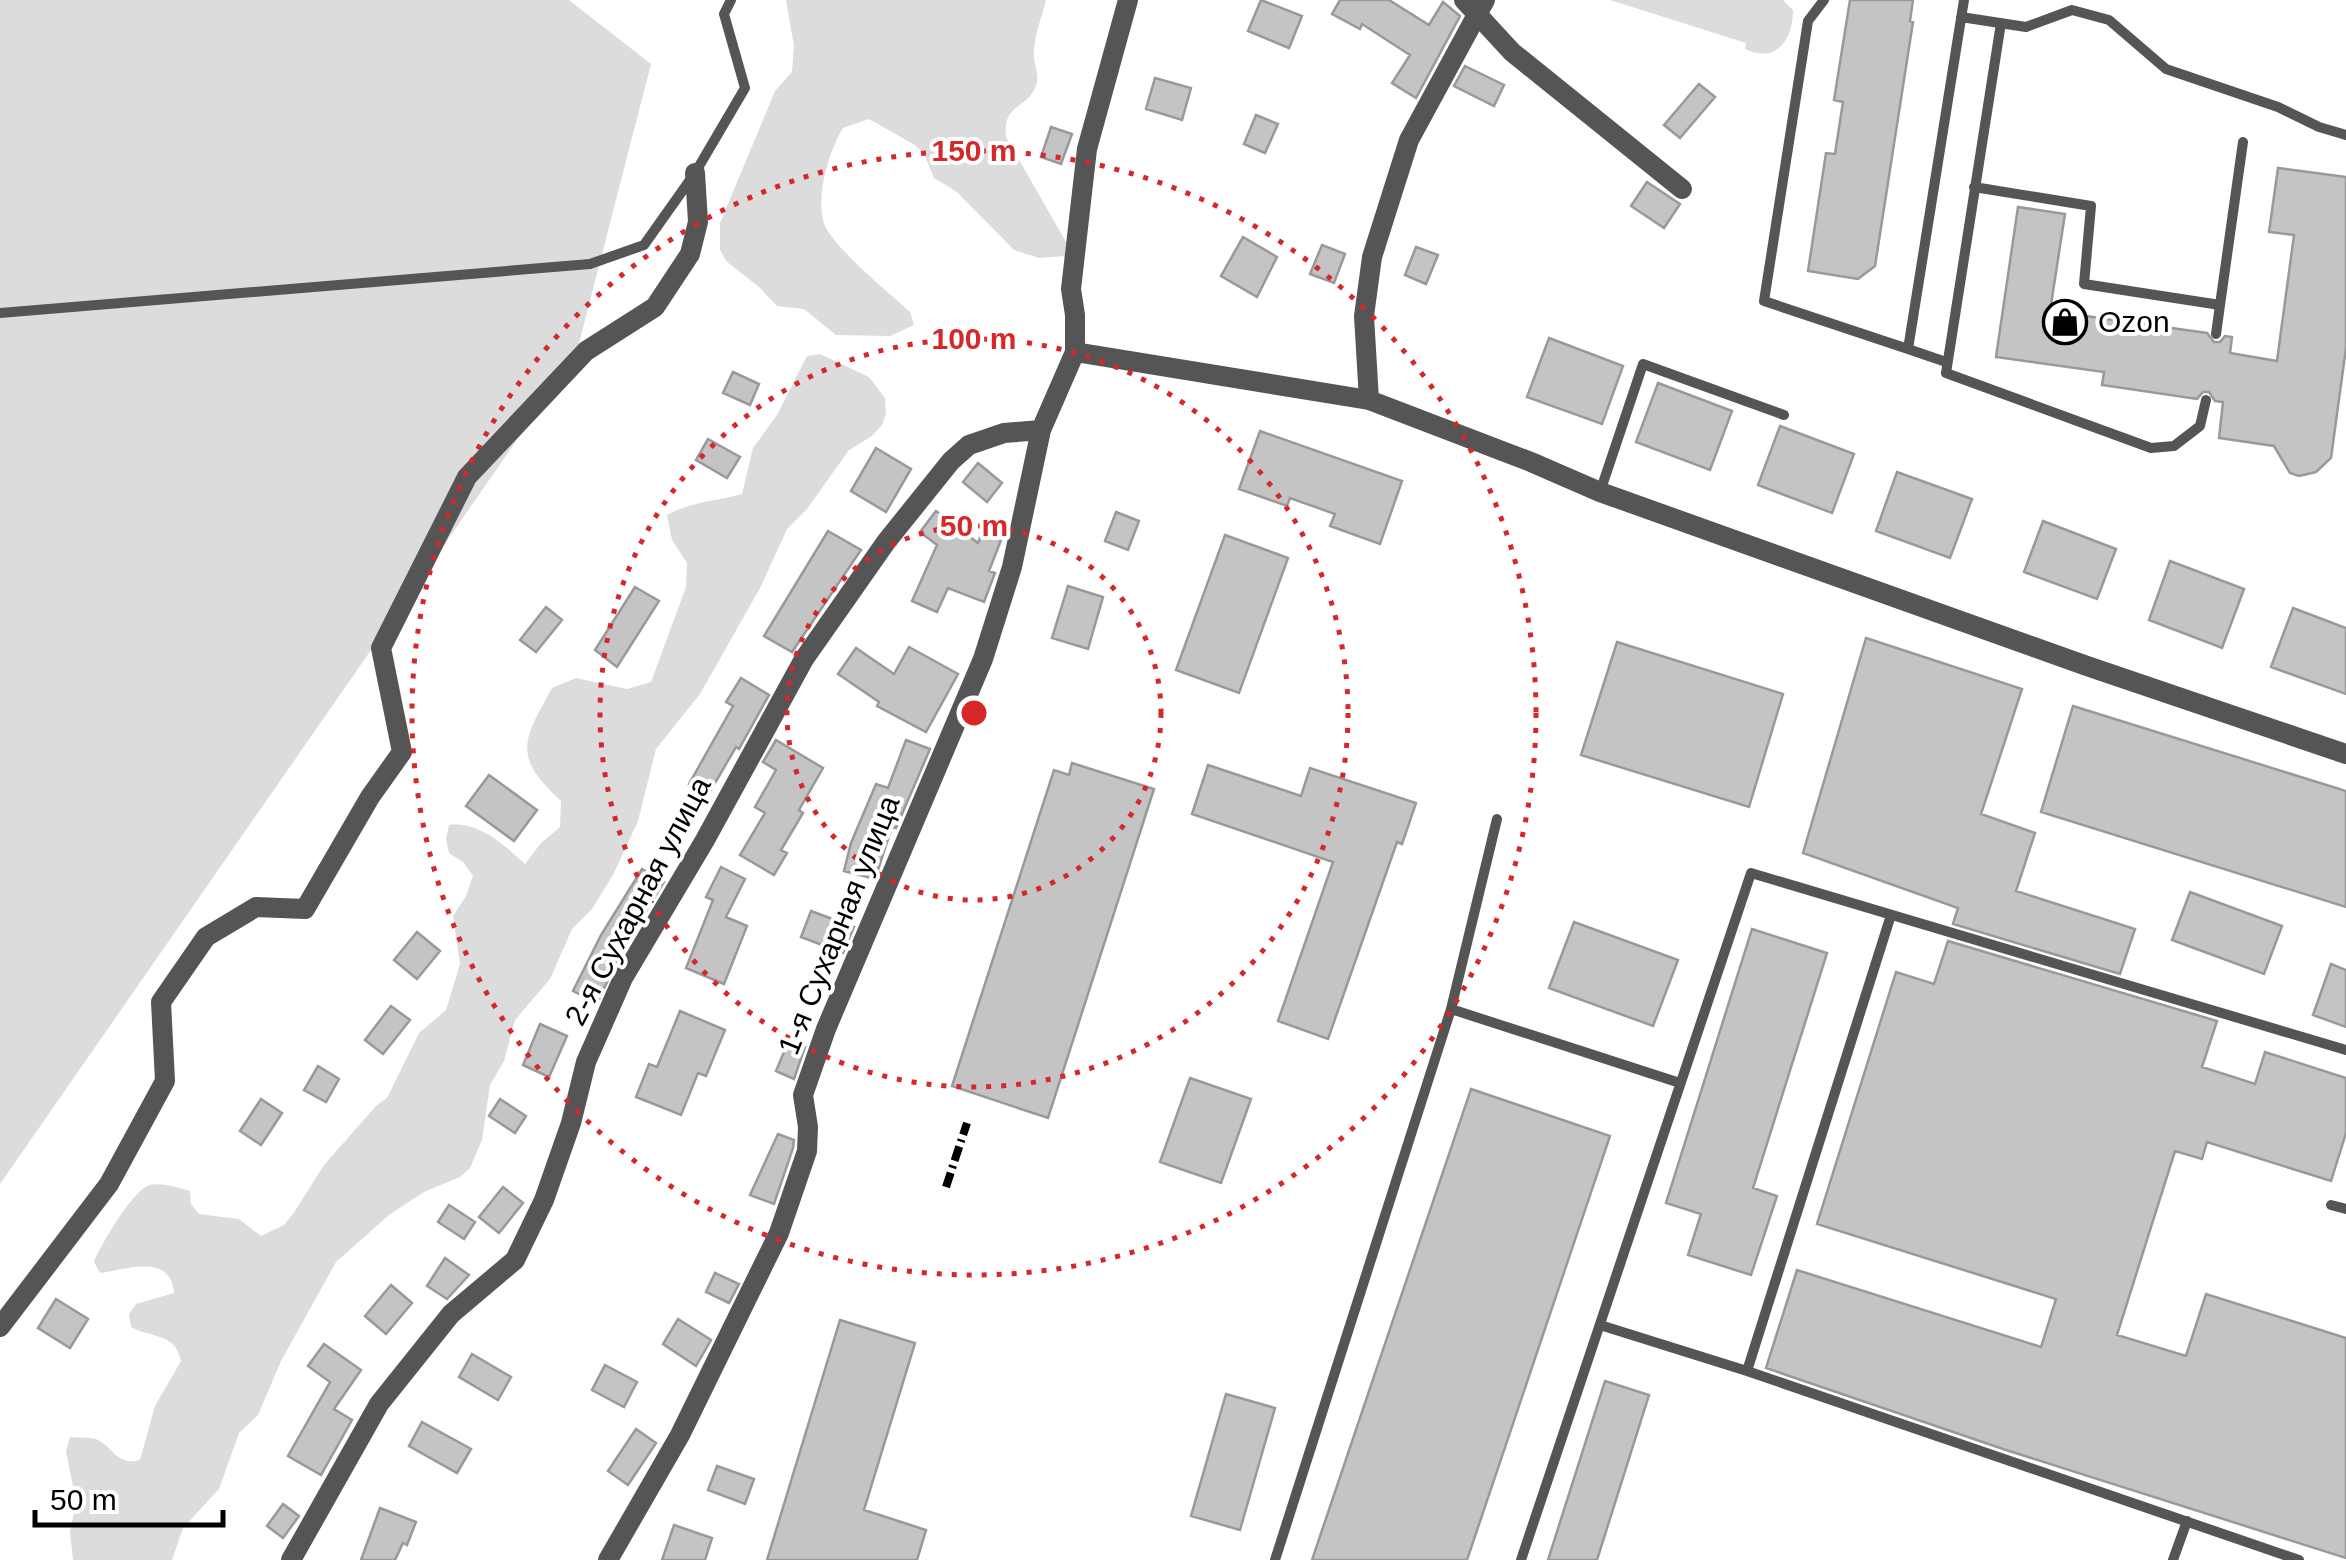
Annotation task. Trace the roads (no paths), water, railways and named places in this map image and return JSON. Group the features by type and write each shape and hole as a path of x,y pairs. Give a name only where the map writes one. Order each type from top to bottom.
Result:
{"street":[{"path":"1128,0 1088,150 1071,290 1075,352 1369,400 1600,492 2346,754"},
{"path":"1369,400 1364,316 1372,256 1409,140 1476,5 1512,52 1682,189"},
{"path":"0,1327 109,1184 166,1081 161,1002 206,937 256,908 305,909 370,798 402,752 382,648 467,477 586,351 655,307 690,254 698,222 695,173"},
{"name":"1-я Сухарная улица","path":"608,1560 680,1435 779,1233 807,1151 803,1095 858,949 984,660 1012,567 1041,430 1075,352"},
{"name":"2-я Сухарная улица","path":"291,1560 378,1404 451,1314 516,1260 544,1200 571,1123 586,1062 623,978 705,840 804,659 886,542 951,460 969,445 1004,434 1041,430"}],"lane":[{"path":"0,314 590,264 644,245 695,173 745,88 724,14 730,0"},
{"path":"1824,0 1808,21 1764,300 1946,362"},
{"path":"1908,349 1964,0"},
{"path":"1961,17 2026,26 2067,10 2109,20 2166,68 2346,135"},
{"path":"2000,23 1946,362 1949,376 2151,448 2174,446 2200,426 2206,400"},
{"path":"2216,334 2244,142"},
{"path":"1974,188 2092,206 2083,280 2086,286 2220,305"},
{"path":"1600,492 1642,364 1784,414"},
{"path":"1274,1560 1451,1009 1497,819"},
{"path":"1521,1560 1751,873 2346,1050"},
{"path":"1747,1371 1891,915"},
{"path":"1451,1009 1680,1083"},
{"path":"2331,1205 2346,1209"},
{"path":"1600,1324 2299,1560"},
{"path":"2173,1560 2187,1521"}],"railway":[{"path":"946,1187 967,1123"}],"place":[{"name":"Ozon","path":"2065,322"}]}
